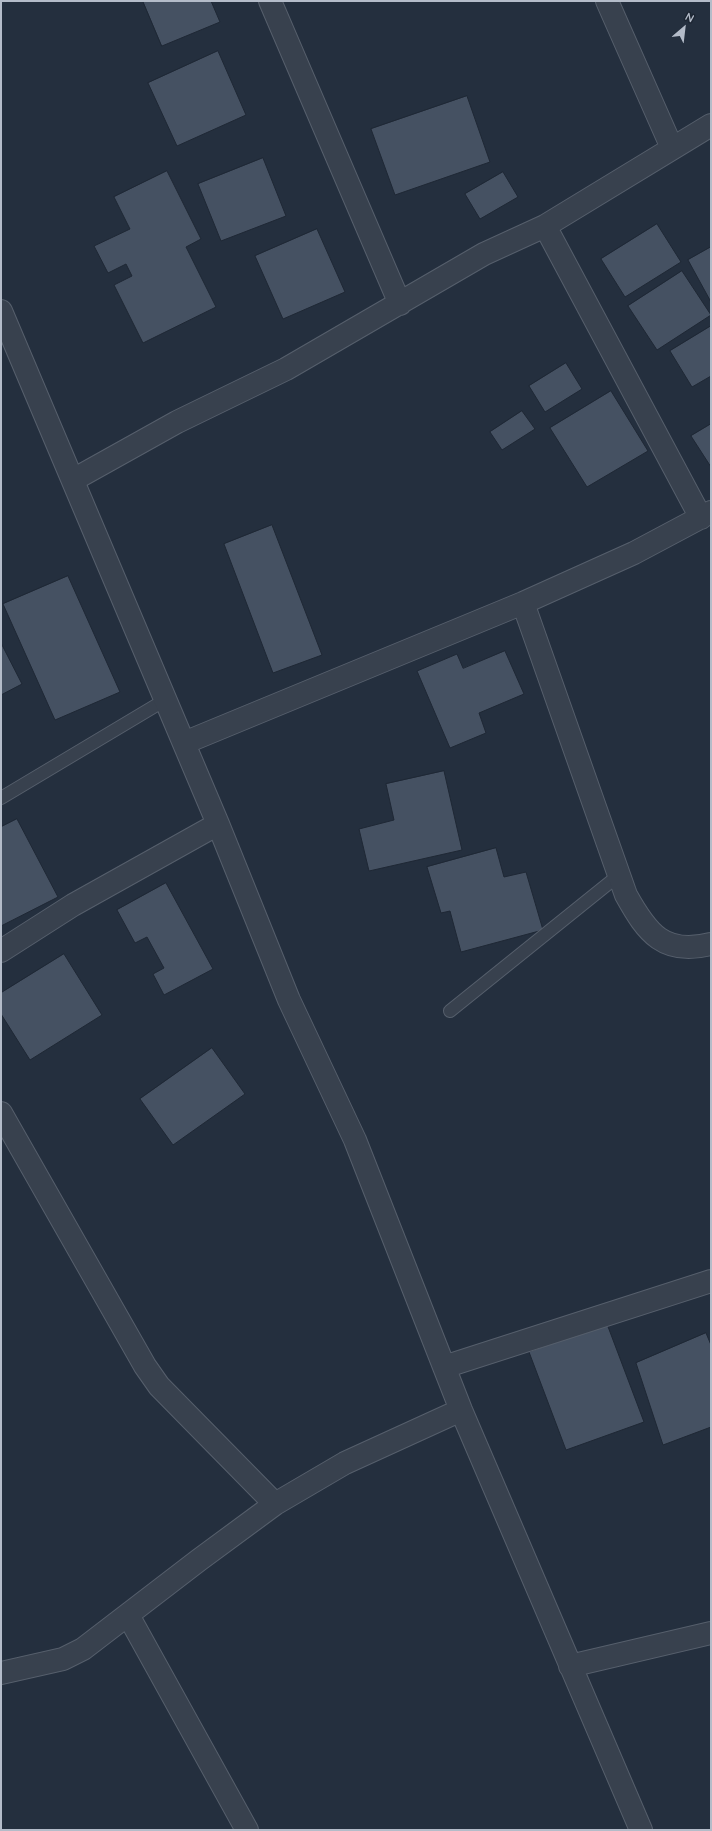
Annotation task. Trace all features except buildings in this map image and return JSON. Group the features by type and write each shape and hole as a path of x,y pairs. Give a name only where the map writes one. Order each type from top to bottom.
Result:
{"street":[{"path":"270,1 400,304"},
{"path":"607,1 672,148"},
{"path":"73,480 177,422 286,369 484,254 545,226 711,125"},
{"path":"184,743 524,603 634,553 706,515 545,226"},
{"path":"1,311 218,824 289,1000 355,1140 461,1410 514,1529 570,1666 641,1830"},
{"path":"524,603 626,895 636,914 650,931 662,942 680,947 700,947 711,944"},
{"path":"1,951 73,905 218,824"},
{"path":"1,1114 159,1386 275,1504"},
{"path":"444,1368 711,1281"},
{"path":"1,1673 64,1659 96,1641 199,1560 275,1504 345,1463 461,1410"},
{"path":"128,1615 247,1830"},
{"path":"570,1666 711,1633"}],"lane":[{"path":"1,798 165,700"},
{"path":"450,1012 619,875"}]}
